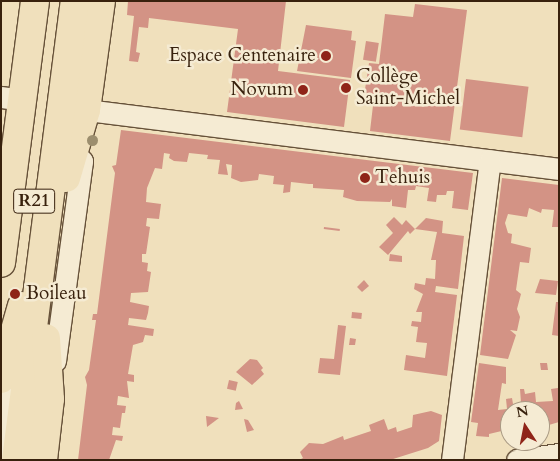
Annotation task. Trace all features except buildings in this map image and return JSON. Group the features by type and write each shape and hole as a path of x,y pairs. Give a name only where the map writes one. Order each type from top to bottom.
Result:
{"main road":[{"path":"1,263 12,98 35,1"},
{"name":"R21","path":"3,375 21,316 58,1"},
{"name":"R21","path":"16,460 45,250 75,1"},
{"path":"43,460 50,399 45,250 59,209 86,110 101,1"}],"street":[{"path":"86,110 559,169"},
{"path":"50,399 82,161 74,153"},
{"path":"452,460 490,160"},
{"path":"1,460 3,375"},
{"path":"517,460 559,454"}],"place":[{"name":"Espace Centenaire","path":"326,56"},
{"name":"Collège Saint-Michel","path":"346,88"},
{"name":"Novum","path":"303,90"},
{"name":"Tehuis","path":"365,178"},
{"name":"Boileau","path":"15,294"}]}
